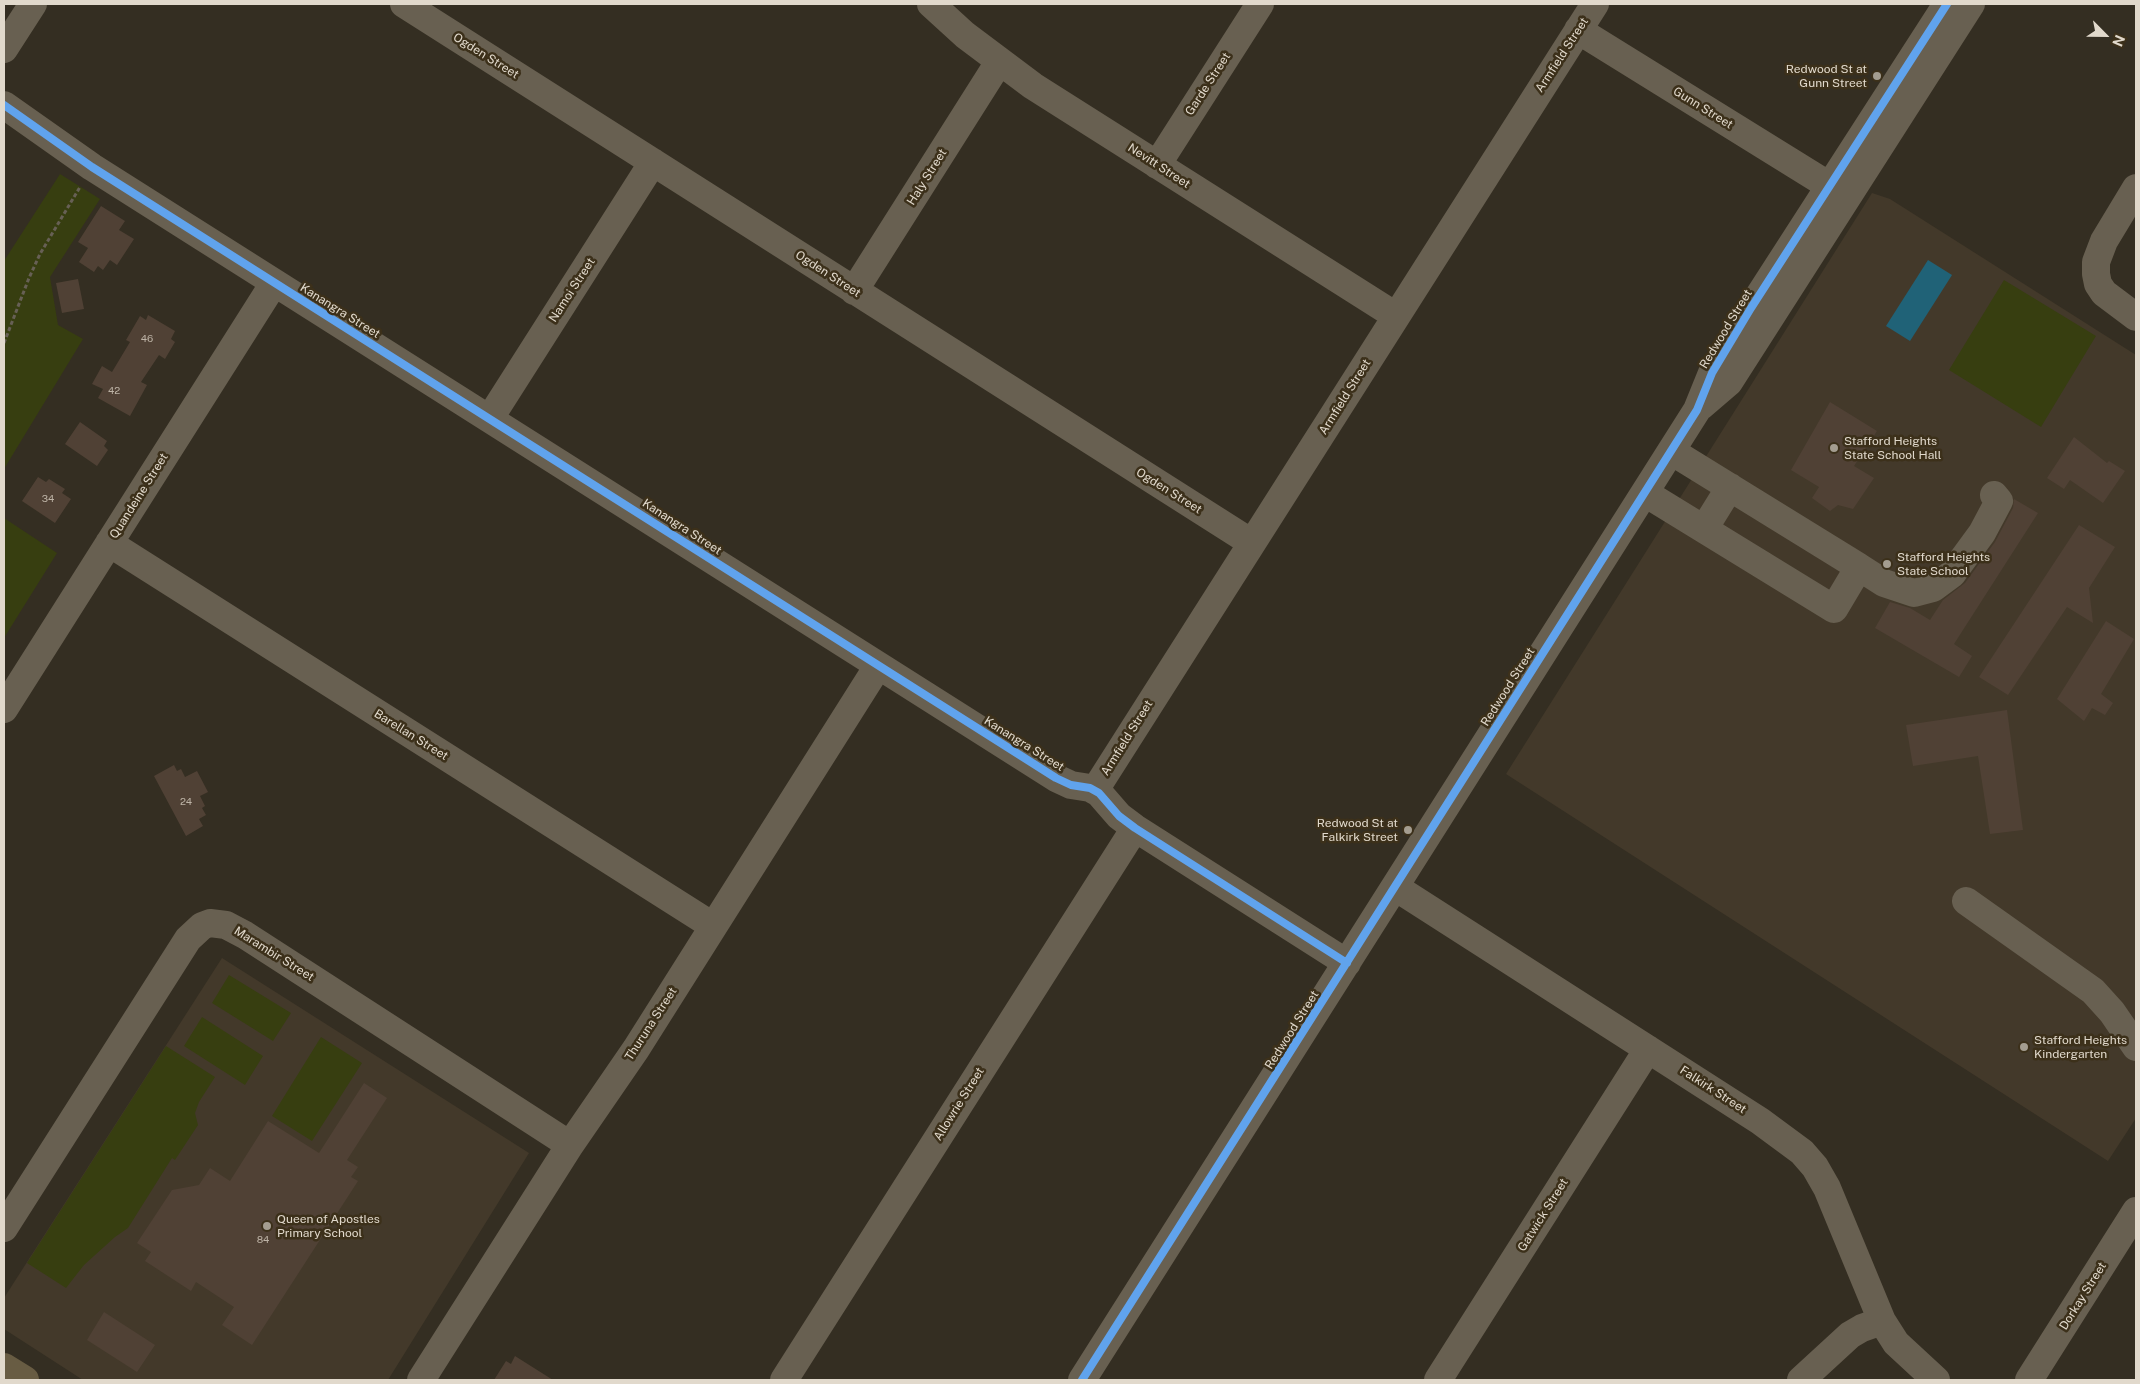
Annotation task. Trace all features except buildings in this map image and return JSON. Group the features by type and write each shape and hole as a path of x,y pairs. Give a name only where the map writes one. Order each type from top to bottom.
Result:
{"street":[{"path":"4,49 33,4"},
{"name":"Ogden Street","path":"404,4 1252,544"},
{"name":"Nevitt Street","path":"931,4 965,35 999,62 1157,165 1396,316"},
{"name":"Garde Street","path":"1157,165 1260,4"},
{"name":"Armfield Street","path":"1095,790 1595,4"},
{"name":"Redwood Street","path":"1082,1380 1697,410 1712,373 1828,185 1947,4"},
{"name":"Redwood Street","path":"1697,410 1729,382 1971,4"},
{"name":"Gunn Street","path":"1578,30 1828,185"},
{"name":"Haly Street","path":"854,291 999,62"},
{"name":"Kanangra Street","path":"4,105 92,167 878,666 1060,780 1071,785 1095,790"},
{"name":"Namoi Street","path":"490,418 653,162"},
{"path":"2136,188 2101,246 2096,262 2098,284 2104,292 2136,317"},
{"name":"Quandeine Street","path":"4,709 274,283"},
{"path":"1671,451 1884,583 1914,593 1933,588 1952,574 1982,533 1999,501 1994,495"},
{"path":"1704,529 1730,487"},
{"path":"1645,492 1834,609 1859,567"},
{"name":"Barellan Street","path":"109,543 713,926"},
{"name":"Thuruna Street","path":"421,1380 570,1145 636,1049 878,666"},
{"path":"1095,790 1103,796 1118,816 1135,828 1348,963"},
{"name":"Allowrie Street","path":"784,1380 1135,828"},
{"name":"Falkirk Street","path":"1395,887 1760,1120 1802,1152 1815,1167 1827,1188 1882,1321 1896,1343 1936,1380"},
{"path":"1966,901 2093,991 2112,1012 2136,1048"},
{"name":"Marambir Street","path":"4,1228 188,939 202,926 210,923 226,925 245,935 570,1145"},
{"name":"Gatwick Street","path":"1438,1380 1648,1049"},
{"name":"Dorkay Street","path":"2029,1380 2136,1211"},
{"path":"1801,1380 1850,1335 1862,1328 1882,1321"}],"path":[{"path":"4,343 40,254 92,167"}],"shaded area":[{"name":"Stafford Heights State School","path":"1872,193 1890,199 2136,355 2136,1118 2108,1161 1506,774"},
{"name":"Queen of Apostles Primary School","path":"222,958 529,1153 388,1380 83,1380 4,1329 4,1298"}],"green space":[{"path":"60,174 100,199 50,277 58,325 83,339 4,469 4,261"},
{"path":"2004,280 2096,336 2041,427 1949,370"},
{"path":"4,518 57,553 4,638"},
{"path":"229,975 291,1013 273,1041 212,1003"},
{"path":"202,1017 263,1056 245,1085 184,1046"},
{"path":"321,1037 362,1063 312,1141 272,1116"},
{"path":"166,1046 215,1077 199,1102 195,1113 198,1125 175,1160 172,1158 128,1228 84,1265 66,1288 27,1263"}],"water":[{"path":"1928,260 1952,275 1910,341 1886,326"}],"cycle path":[{"path":"1082,1380 1697,410 1712,373 1751,308 1947,4"},
{"path":"4,105 92,167 1056,778 1071,785 1090,788 1099,793 1119,816 1135,828 1347,963"}],"place":[{"name":"Redwood St at Gunn Street","path":"1877,76"},
{"name":"Stafford Heights State School Hall","path":"1834,448"},
{"name":"Stafford Heights State School","path":"1887,564"},
{"name":"Redwood St at Falkirk Street","path":"1408,830"},
{"name":"Stafford Heights Kindergarten","path":"2024,1047"},
{"name":"Queen of Apostles Primary School","path":"267,1226"}]}
